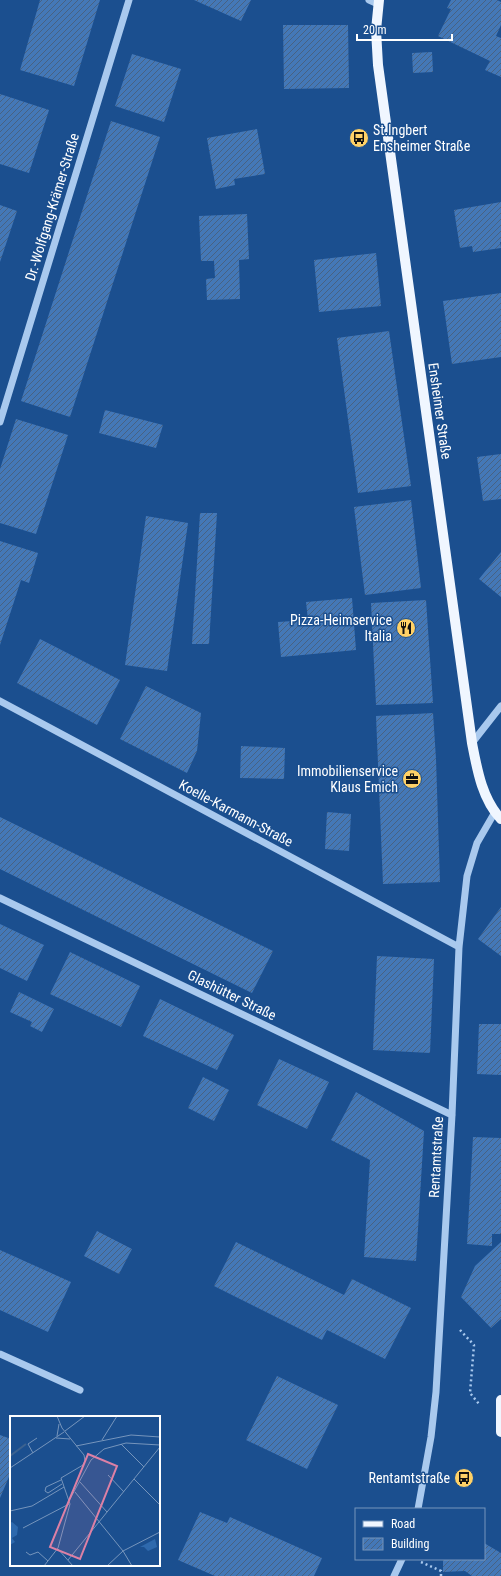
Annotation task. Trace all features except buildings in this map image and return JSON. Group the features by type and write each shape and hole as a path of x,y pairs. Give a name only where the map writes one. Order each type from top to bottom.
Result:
{"main road":[{"name":"Ensheimer Straße","path":"376,1 378,65 472,743 479,779 498,815"},
{"path":"501,1400 501,1432"}],"street":[{"name":"Dr.-Wolfgang-Krämer-Straße","path":"0,422 129,0"},
{"name":"Koelle-Karmann-Straße","path":"0,701 459,947"},
{"path":"472,743 501,706"},
{"name":"Rentamtstraße","path":"418,1508 431,1437 436,1392 452,1115 459,947 467,876 477,843 498,815"},
{"name":"Glashütter Straße","path":"0,898 452,1115"},
{"path":"0,1354 80,1390"},
{"path":"394,1576 402,1560"}],"path":[{"path":"470,1393 474,1345"},
{"path":"420,1562 440,1570 441,1576"}],"place":[{"name":"St.Ingbert Ensheimer Straße","path":"359,138"},
{"name":"Pizza-Heimservice Italia","path":"406,628"},
{"name":"Immobilienservice Klaus Emich","path":"412,779"},
{"name":"Rentamtstraße","path":"464,1478"}]}
